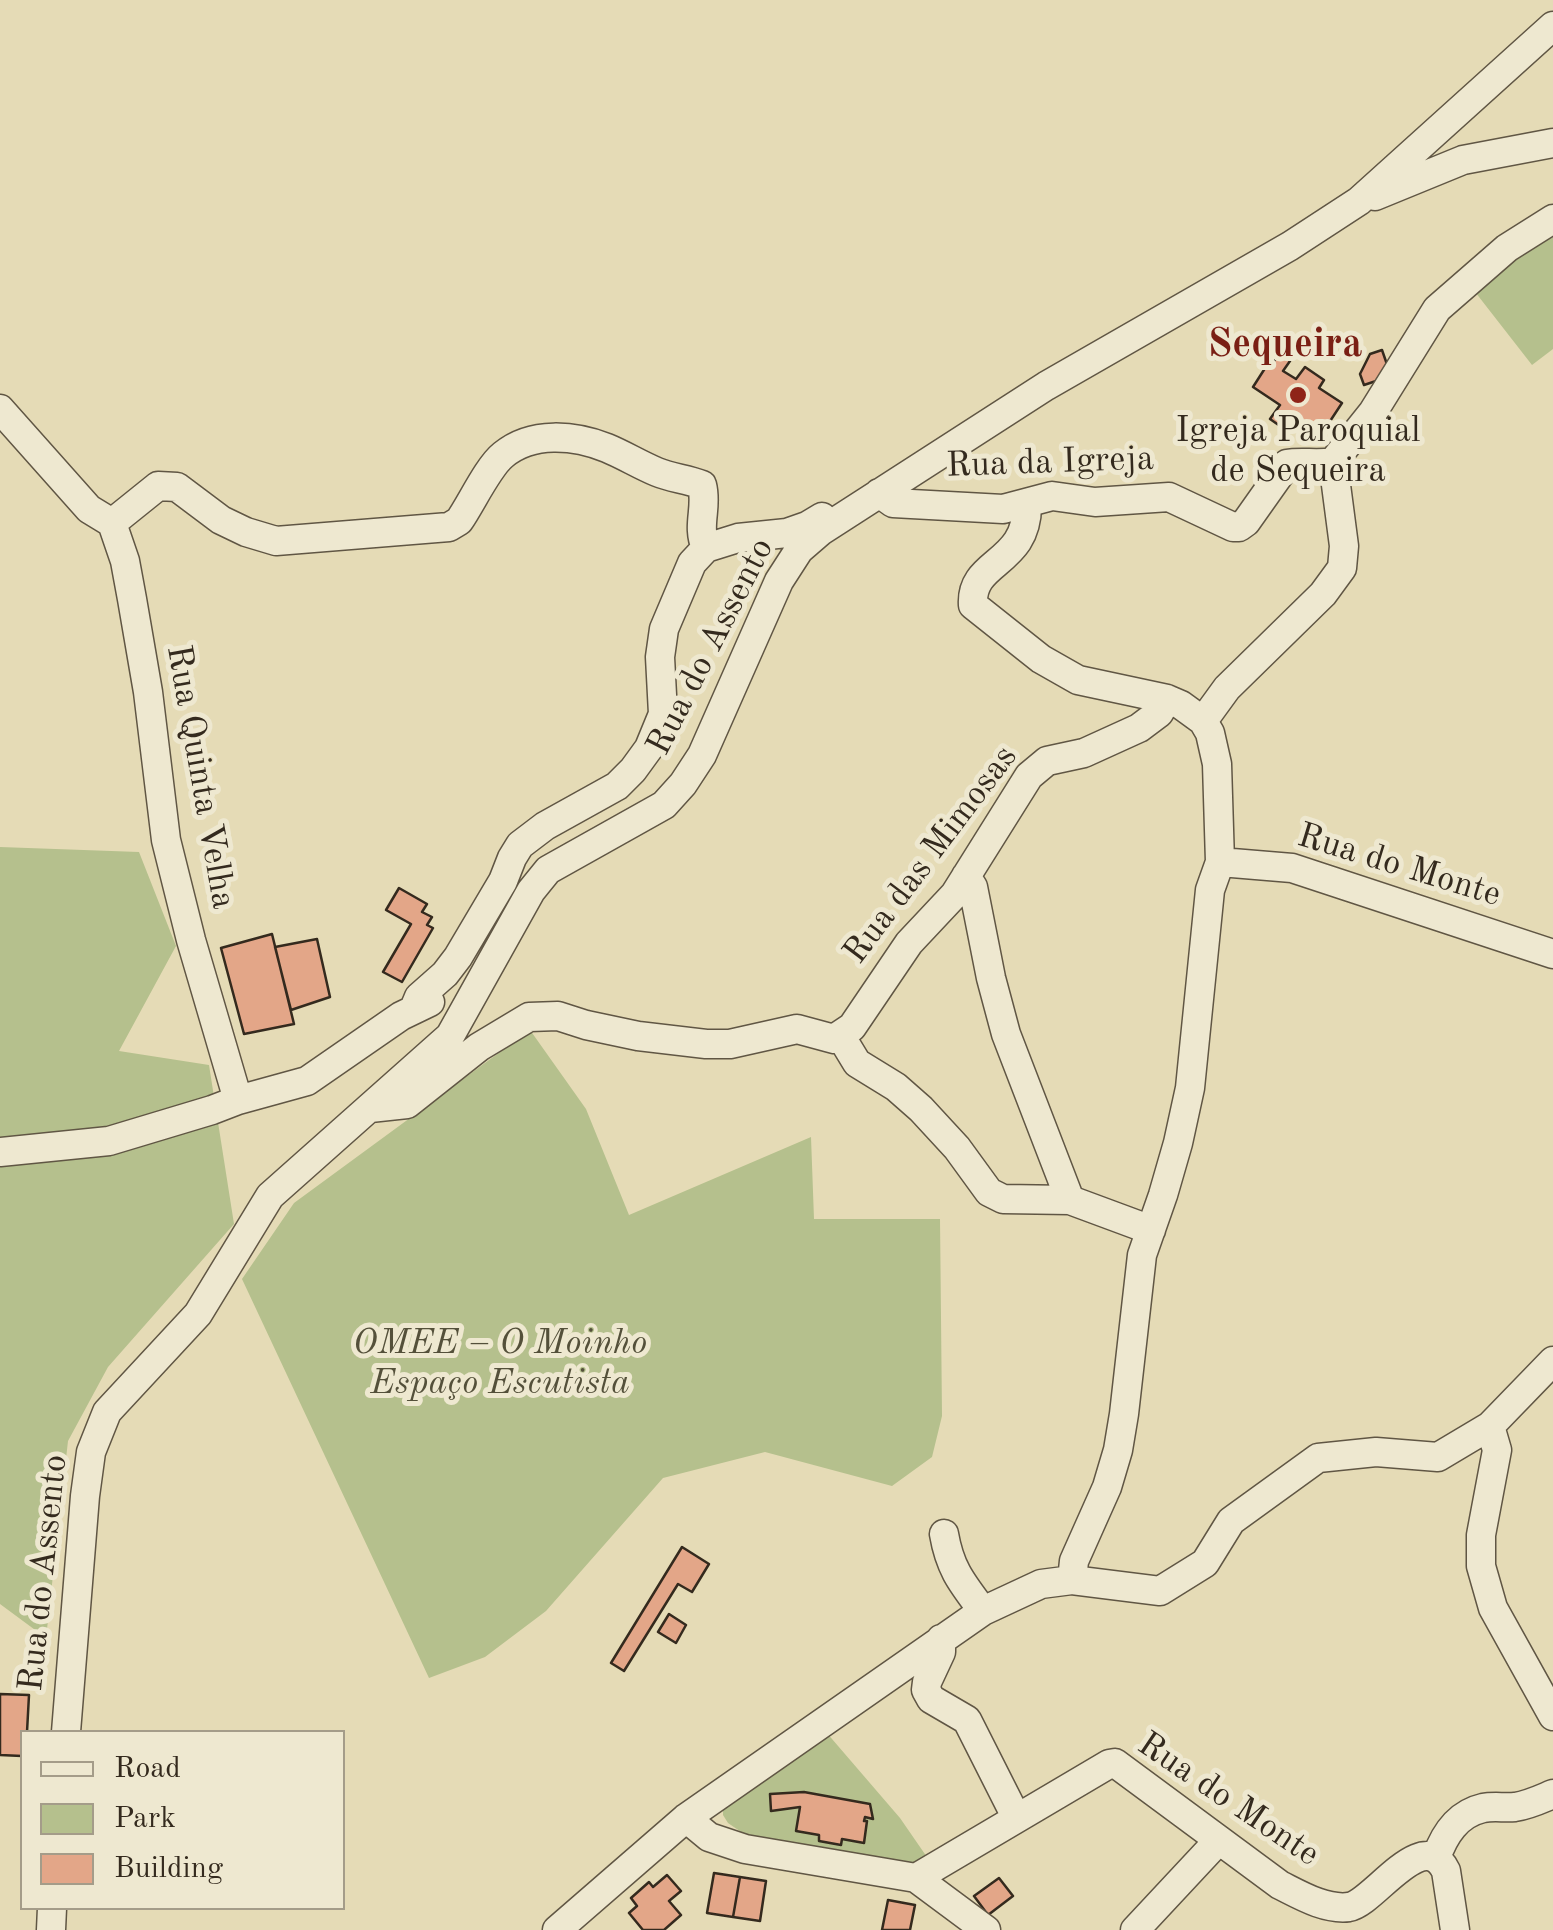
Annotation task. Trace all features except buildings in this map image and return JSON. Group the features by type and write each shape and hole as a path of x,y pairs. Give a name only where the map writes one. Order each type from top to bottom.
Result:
{"street":[{"path":"1360,201 1553,26"},
{"path":"1432,138 1447,157 1463,160"},
{"path":"1360,201 1463,160 1553,143"},
{"name":"Rua do Assento","path":"66,1730 85,1496 91,1452 107,1412 198,1314 270,1196 450,1036 530,890 548,870 664,805 683,784 702,755 779,581 799,550 821,531 1046,386 1290,246 1360,201"},
{"path":"1202,721 1227,688 1323,594 1342,568 1344,546 1333,462 1373,412 1438,309 1506,248 1553,219"},
{"path":"0,408 88,509 112,523 158,486 177,487 221,520 276,541 449,527 459,521 499,457 519,444 546,437 580,439 609,448 660,474 702,485 706,498 700,534 706,548"},
{"name":"Rua da Igreja","path":"875,496 892,503 1003,510 1052,496 1095,502 1169,497 1239,527 1287,464 1316,466 1333,462"},
{"path":"414,1010 419,996 446,974 458,957 520,845 545,826 617,786 649,748 664,714 660,657 664,628 692,562 706,548 738,538 788,532 807,526 854,499 875,496"},
{"path":"1027,504 1021,539 978,578 973,605 1041,659 1078,680 1181,704 1210,733 1217,764 1220,862 1210,890 1190,1088 1178,1143 1146,1242 1118,1450 1107,1487 1074,1561 1072,1580"},
{"name":"Rua Quinta Velha","path":"112,523 124,561 148,692 166,840 190,940 238,1100"},
{"name":"Rua das Mimosas","path":"840,1035 852,1028 909,944 955,894 1029,776 1047,760 1084,752 1139,728 1159,713 1168,699"},
{"name":"Rua do Monte","path":"1220,862 1292,868 1553,954"},
{"path":"966,876 973,888 1006,1034 1070,1200"},
{"path":"0,1152 109,1141 307,1082 401,1016 440,997 496,953"},
{"path":"370,1108 406,1104 479,1047 530,1017 558,1016 638,1036 706,1044 730,1044 797,1029 834,1039 840,1035 857,1062 896,1086 933,1122 989,1192 1002,1199 1070,1200 1146,1242"},
{"path":"557,1930 686,1818 983,1611 1042,1584 1072,1580 1160,1592 1205,1563 1231,1521 1318,1458 1376,1452 1438,1456 1490,1426 1553,1361"},
{"path":"1490,1426 1497,1450 1481,1535 1481,1566 1493,1608 1553,1716"},
{"path":"944,1534 956,1575 983,1611"},
{"path":"941,1639 941,1652 926,1690 931,1699 968,1720 1016,1817"},
{"name":"Rua do Monte","path":"916,1878 1114,1763 1280,1884 1303,1897 1334,1906 1351,1918 1387,1878 1416,1858 1436,1858"},
{"path":"1456,1930 1446,1871 1436,1858 1451,1826 1482,1808 1513,1807 1553,1794"},
{"path":"686,1818 709,1837 746,1849 916,1878 986,1930"},
{"path":"1135,1930 1219,1840"}],"green space":[{"path":"1553,226 1553,349 1532,365 1472,288"},
{"path":"0,847 139,852 176,946 119,1051 209,1065 234,1224 108,1367 68,1441 46,1638 0,1604"},
{"name":"OMEE – O Moinho Espaço Escutista","path":"530,1030 586,1109 629,1215 811,1137 814,1219 940,1219 942,1416 932,1457 892,1486 765,1452 663,1478 546,1611 485,1657 429,1678 242,1279 294,1203"},
{"path":"826,1732 900,1818 929,1860 906,1865 750,1838 728,1823 723,1807"}],"place":[{"name":"Igreja Paroquial de Sequeira","path":"1298,395"}],"district":[{"name":"Sequeira","path":"1285,346"}]}
